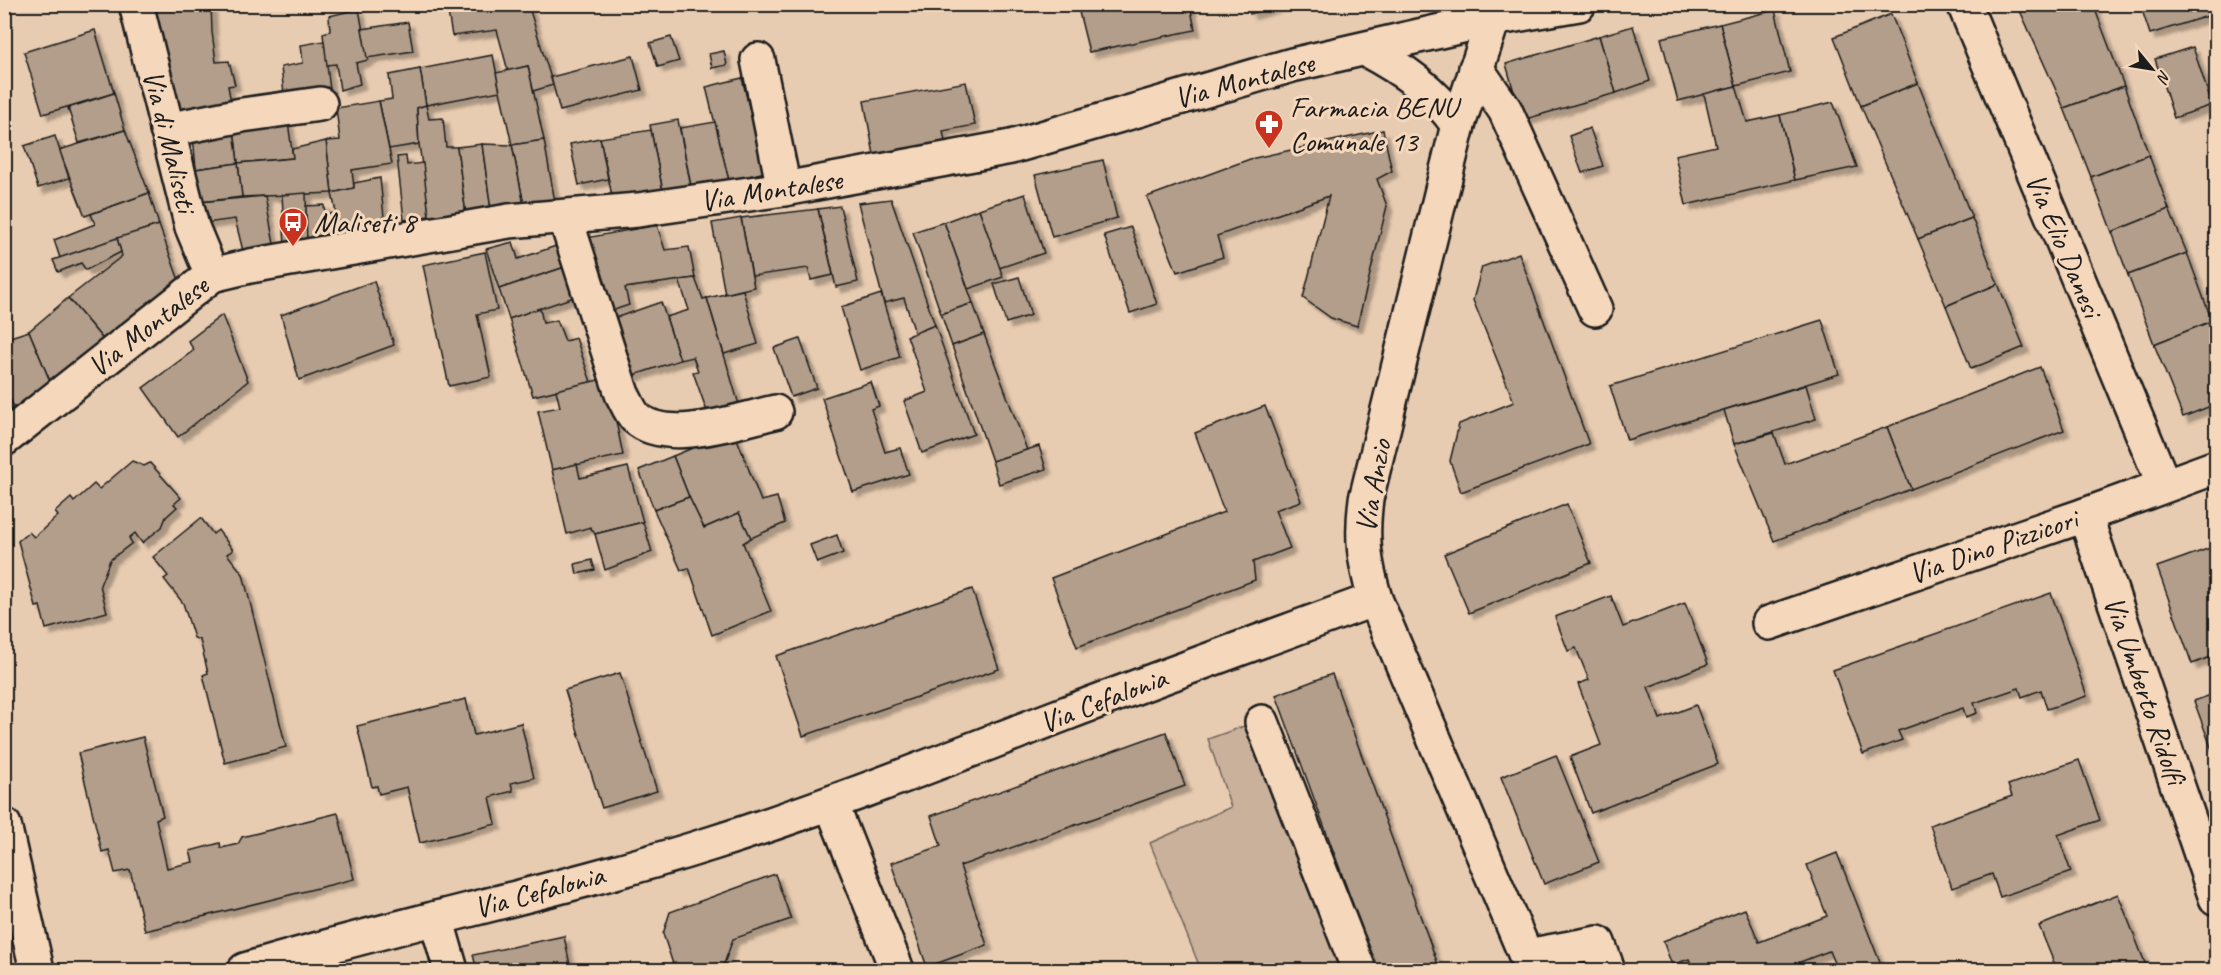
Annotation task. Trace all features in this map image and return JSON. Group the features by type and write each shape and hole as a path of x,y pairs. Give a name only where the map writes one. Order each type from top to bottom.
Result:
{"street":[{"name":"Via di Maliseti","path":"136,4 192,227 212,275"},
{"name":"Via Montalese","path":"4,439 212,275 250,266 508,221 638,210 784,189 1011,147 1292,65 1365,49 1496,11 1579,4"},
{"name":"Via Elio Danesi","path":"1964,4 2164,485"},
{"name":"Via Anzio","path":"1496,11 1458,125 1366,499 1362,530 1364,560 1375,599 1530,963"},
{"path":"1365,49 1413,77 1438,100 1458,125"},
{"path":"758,60 784,189"},
{"path":"1476,68 1505,110 1595,309"},
{"path":"167,130 242,115 320,104"},
{"path":"565,217 622,394 636,418 654,428 672,431 712,427 775,412"},
{"name":"Via Dino Pizzicori","path":"1769,623 2085,515 2217,467"},
{"name":"Via Umberto Ridolfi","path":"2085,515 2217,898"},
{"name":"Via Cefalonia","path":"245,970 305,952 577,882 699,847 831,803 1375,599"},
{"path":"1262,722 1359,970"},
{"path":"831,803 897,970"},
{"path":"4,825 37,970"},
{"path":"436,918 451,970"},
{"path":"1530,963 1598,943 1608,970"}],"shaded area":[{"path":"1250,724 1346,970 1201,970 1150,843 1231,807 1208,739"}],"building":[{"path":"149,4 211,4 216,62 229,61 235,85 228,86 232,108 177,121"},
{"path":"454,4 528,4 553,85 533,91 528,66 508,71 497,30 452,36 447,6"},
{"path":"1077,4 1190,4 1195,30 1089,52"},
{"path":"1247,4 1283,4 1250,14"},
{"path":"2017,4 2093,4 2124,86 2064,108"},
{"path":"2140,4 2207,4 2211,15 2150,34"},
{"path":"359,9 368,60 356,63 360,84 340,90 336,64 326,65 323,33 330,31 329,16"},
{"path":"1775,10 1790,72 1736,86 1720,24"},
{"path":"1891,14 1918,83 1861,106 1834,37"},
{"path":"408,22 413,51 367,58 362,29"},
{"path":"1720,24 1736,86 1678,101 1661,38"},
{"path":"1633,26 1650,81 1616,93 1599,36"},
{"path":"95,30 114,93 43,114 24,52"},
{"path":"1599,36 1616,93 1522,120 1506,64"},
{"path":"671,37 679,61 658,67 650,43"},
{"path":"324,41 331,98 285,103 281,67 303,63 301,45"},
{"path":"2193,47 2212,105 2174,118 2155,59"},
{"path":"724,51 727,65 712,68 709,54"},
{"path":"493,55 500,91 426,105 420,69"},
{"path":"633,56 642,90 560,111 551,77"},
{"path":"528,66 544,140 512,145 496,73"},
{"path":"420,69 426,105 417,108 419,144 389,149 379,101 392,99 389,75"},
{"path":"742,78 765,172 729,181 706,87"},
{"path":"966,82 975,125 943,131 946,147 875,160 864,101"},
{"path":"1918,83 1972,218 1918,239 1861,106"},
{"path":"1736,86 1747,122 1780,115 1795,180 1686,205 1675,155 1716,146 1704,94"},
{"path":"2124,86 2149,155 2091,177 2064,108"},
{"path":"114,93 125,130 79,143 68,108"},
{"path":"379,101 392,164 352,170 354,188 332,193 326,141 340,140 336,108"},
{"path":"1833,102 1857,167 1795,180 1780,115"},
{"path":"426,105 429,119 443,118 446,147 457,147 466,214 429,216 419,144 417,108"},
{"path":"678,120 691,186 663,192 650,125"},
{"path":"288,122 293,158 238,163 234,130"},
{"path":"715,122 729,181 691,186 680,128"},
{"path":"1590,128 1603,166 1582,173 1569,136"},
{"path":"125,130 149,193 85,216 59,150"},
{"path":"234,130 238,163 196,169 193,136"},
{"path":"651,130 663,192 612,196 600,138"},
{"path":"1383,130 1392,171 1377,179 1387,206 1357,326 1331,318 1303,298 1329,196 1217,236 1223,257 1177,272 1147,197 1250,159"},
{"path":"55,136 69,178 38,188 24,146"},
{"path":"600,138 608,179 579,185 570,144"},
{"path":"544,140 555,202 524,205 512,145"},
{"path":"326,141 332,193 242,197 238,163 293,158 292,149"},
{"path":"482,144 491,210 466,214 457,147"},
{"path":"482,144 512,145 524,205 491,210"},
{"path":"2149,155 2169,209 2112,232 2091,177"},
{"path":"406,156 407,165 423,163 429,216 404,220 397,157"},
{"path":"1103,160 1117,218 1052,237 1035,175"},
{"path":"238,163 242,197 200,202 196,169"},
{"path":"380,178 385,227 340,233 332,193 354,188 354,183"},
{"path":"149,193 159,225 60,258 54,240 95,224 91,214"},
{"path":"306,193 307,242 285,246 282,195"},
{"path":"1025,194 1044,253 999,268 979,209"},
{"path":"265,196 274,244 243,251 235,219 206,223 200,202"},
{"path":"891,199 935,325 915,333 904,298 884,303 858,203"},
{"path":"324,205 325,214 336,213 340,233 307,242 306,206"},
{"path":"840,206 858,282 836,287 818,209"},
{"path":"818,209 833,275 811,280 808,268 752,276 741,218"},
{"path":"979,209 1003,277 968,289 944,222"},
{"path":"2169,209 2187,253 2128,275 2112,232"},
{"path":"741,218 754,287 725,294 712,223"},
{"path":"1972,218 1998,284 1946,306 1918,239"},
{"path":"944,222 973,303 941,314 913,232"},
{"path":"159,225 180,283 106,343 68,298 122,256 117,238"},
{"path":"657,225 665,250 689,247 695,278 625,288 629,305 602,314 580,239"},
{"path":"1131,227 1157,304 1130,313 1104,235"},
{"path":"117,238 121,252 86,270 81,263 58,272 53,260"},
{"path":"513,242 518,259 559,245 568,266 499,289 486,249"},
{"path":"485,252 497,310 477,314 491,377 449,386 423,265"},
{"path":"1519,253 1589,444 1461,492 1450,461 1459,424 1514,402 1473,300 1482,267"},
{"path":"2187,253 2212,321 2154,344 2128,275"},
{"path":"568,266 577,296 509,319 499,289"},
{"path":"1019,277 1031,315 1006,323 994,284"},
{"path":"695,278 703,299 707,298 740,408 709,417 693,372 698,371 693,357 680,360 666,317 689,310 679,280"},
{"path":"374,281 394,345 299,380 281,315"},
{"path":"1998,284 2024,347 1971,369 1946,306"},
{"path":"743,290 758,344 724,354 707,298"},
{"path":"881,294 900,357 860,370 841,307"},
{"path":"68,298 106,343 52,386 29,331"},
{"path":"661,302 680,360 628,377 609,320"},
{"path":"973,303 984,334 952,346 941,314"},
{"path":"540,308 543,323 557,320 565,341 576,338 591,382 533,396 509,319"},
{"path":"222,315 248,381 178,437 143,388 194,350 188,341"},
{"path":"1822,320 1839,374 1627,440 1610,386"},
{"path":"2212,321 2216,331 2216,404 2183,417 2154,344"},
{"path":"935,325 974,434 922,453 904,401 927,392 907,336"},
{"path":"29,331 52,386 17,413 4,387 4,339"},
{"path":"984,334 1027,450 992,461 952,346"},
{"path":"800,339 817,388 791,397 774,348"},
{"path":"2040,367 2064,430 1911,489 1887,427"},
{"path":"607,378 623,455 552,470 538,411 560,407 556,390"},
{"path":"871,382 879,406 871,409 885,452 900,448 909,474 853,492 822,398"},
{"path":"1806,385 1816,419 1734,444 1724,410"},
{"path":"4,387 17,413 4,423"},
{"path":"1265,406 1301,501 1275,510 1290,548 1253,562 1255,580 1077,647 1051,578 1224,512 1195,433"},
{"path":"1887,427 1911,489 1774,541 1734,444 1774,433 1785,464"},
{"path":"734,431 761,501 777,497 785,523 751,538 739,513 704,528 673,456"},
{"path":"1039,446 1046,469 999,484 992,461"},
{"path":"673,456 689,497 654,510 639,470"},
{"path":"132,461 144,466 150,463 181,498 174,504 177,507 166,517 162,527 142,543 135,533 129,538 132,543 110,560 100,585 107,612 46,629 40,606 36,607 18,541 29,532 34,537 58,516 55,512 71,498 74,502 94,484 99,489"},
{"path":"577,464 580,478 628,467 643,522 595,534 590,527 567,534 552,470"},
{"path":"689,497 704,528 739,513 751,538 743,543 771,611 712,635 689,568 681,570 654,510"},
{"path":"1567,504 1591,563 1469,613 1444,554"},
{"path":"201,518 213,534 218,530 233,550 227,554 243,574 286,747 225,763 203,675 208,673 200,640 194,638 183,603 164,579 168,576 153,557"},
{"path":"643,522 652,552 605,570 595,534"},
{"path":"837,535 843,553 817,563 810,545"},
{"path":"2213,547 2216,556 2216,655 2192,664 2157,567"},
{"path":"592,560 595,570 577,574 575,564"},
{"path":"972,589 999,669 803,736 776,656"},
{"path":"2051,593 2087,696 2047,709 2041,690 2022,697 2019,688 1974,703 1977,713 1966,717 1963,708 1898,731 1902,740 1863,754 1833,670"},
{"path":"1611,596 1623,627 1685,603 1708,664 1648,687 1660,719 1696,705 1718,764 1591,813 1570,757 1601,745 1578,684 1589,680 1576,648 1568,651 1555,617"},
{"path":"620,673 657,791 602,808 565,690"},
{"path":"1332,674 1440,970 1377,970 1276,695"},
{"path":"2216,693 2216,757 2215,758 2194,701"},
{"path":"466,699 474,735 521,723 534,778 511,783 513,791 490,797 496,824 420,843 407,787 379,794 377,786 372,787 357,726"},
{"path":"1166,732 1185,786 960,866 987,945 927,967 891,863 941,846 931,816"},
{"path":"143,737 163,816 156,819 167,868 193,862 190,851 220,843 221,848 238,844 242,837 338,813 354,879 145,931 130,870 115,873 109,850 102,852 78,753"},
{"path":"1556,755 1599,862 1544,884 1501,777"},
{"path":"2079,760 2100,820 2058,835 2071,872 2000,897 1992,874 1952,888 1930,825 2012,796 2008,785"},
{"path":"1837,853 1883,970 1837,970 1829,951 1779,970 1694,970 1689,959 1672,965 1663,941 1745,909 1759,942 1827,916 1807,865"},
{"path":"775,874 791,919 733,939 724,964 726,970 675,970 663,934 670,912"},
{"path":"2118,894 2147,968 2140,970 2057,970 2039,926"},
{"path":"564,936 571,970 477,970 473,955"}],"place":[{"name":"Farmacia BENU Comunale 13","path":"1269,150"},
{"name":"Maliseti 8","path":"293,248"}]}
